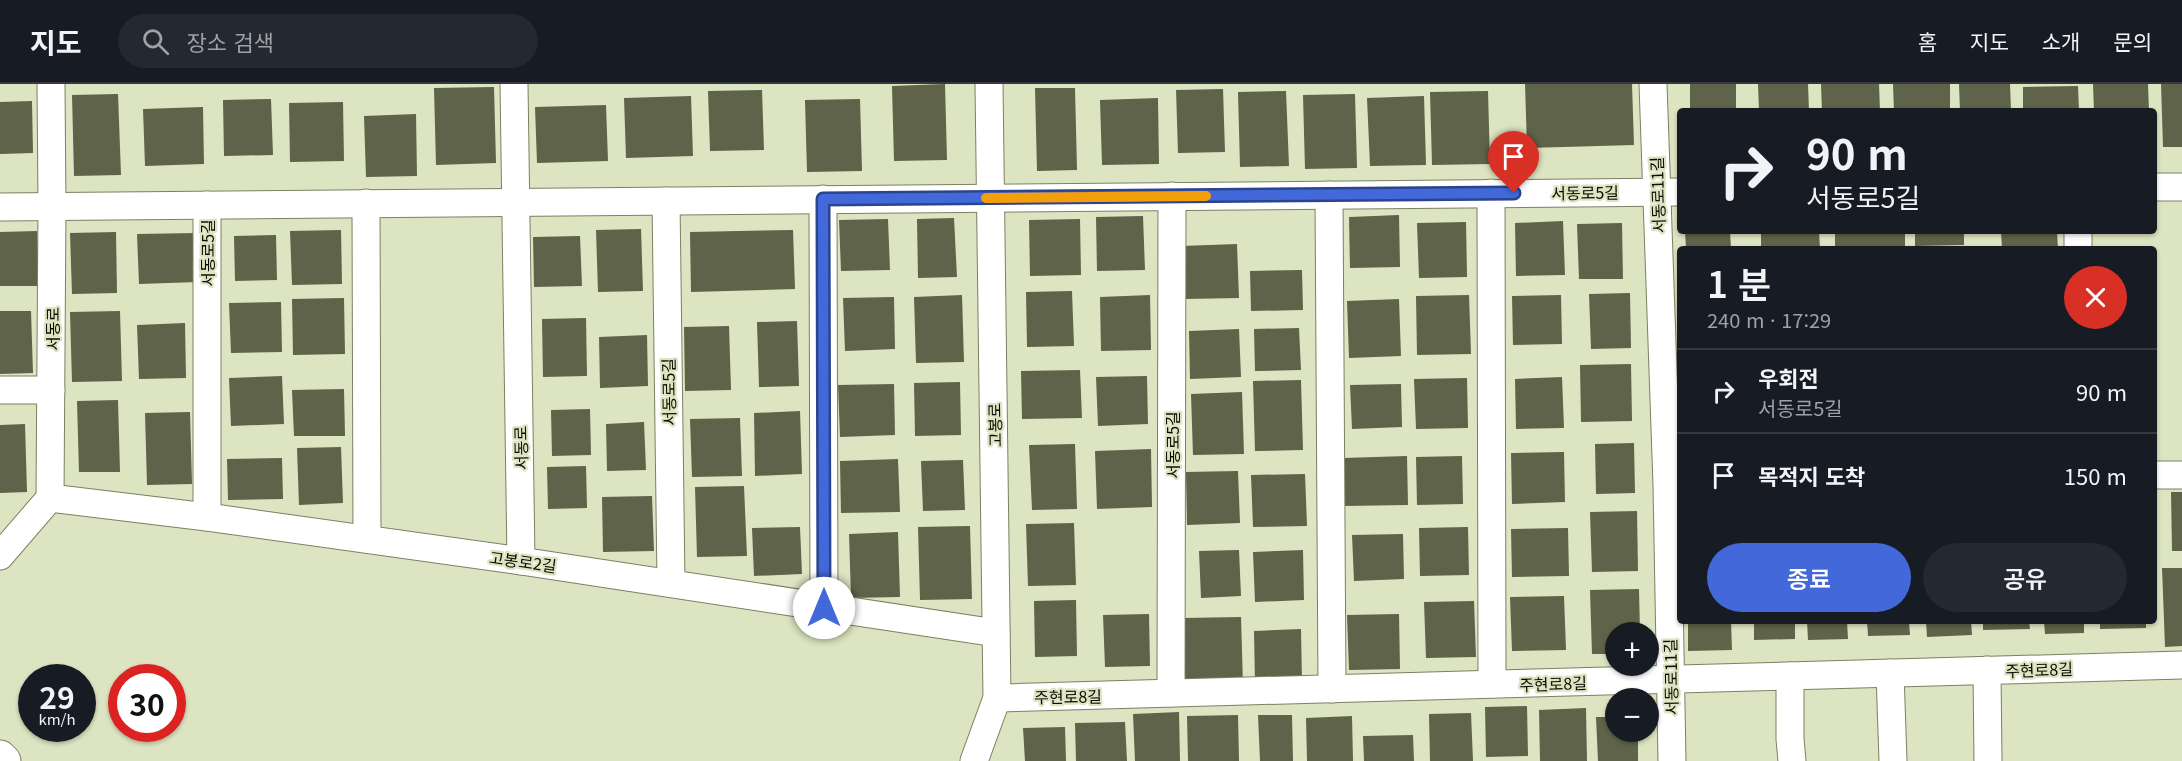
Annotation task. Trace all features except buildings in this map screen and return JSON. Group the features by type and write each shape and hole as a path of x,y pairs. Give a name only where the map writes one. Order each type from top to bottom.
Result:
{"street":[{"name":"서동로","path":"50,498 51,84"},
{"name":"서동로","path":"514,84 521,561"},
{"name":"고봉로","path":"974,761 997,698 989,84"},
{"name":"서동로11길","path":"1653,84 1669,192 1674,485 1670,679 1672,761"},
{"path":"2157,188 2182,187"},
{"name":"서동로5길","path":"0,207 1669,192"},
{"path":"1491,193 1492,684"},
{"path":"1329,195 1332,688"},
{"name":"서동로5길","path":"1171,693 1172,196"},
{"path":"823,199 824,608"},
{"name":"서동로5길","path":"666,201 671,583"},
{"path":"366,204 367,539"},
{"name":"서동로5길","path":"207,205 207,518"},
{"path":"0,390 51,390"},
{"path":"2157,475 2182,474"},
{"path":"0,556 50,498"},
{"name":"고봉로2길","path":"50,498 367,539 996,633"},
{"name":"주현로8길","path":"997,698 2182,665"},
{"path":"1987,670 1988,761"},
{"path":"1890,673 1893,761"},
{"path":"1790,676 1792,761"},
{"path":"0,757 4,761"}],"slow traffic":[{"path":"986,198 1206,196"}],"route":[{"path":"824,608 823,199 1514,193"}]}
